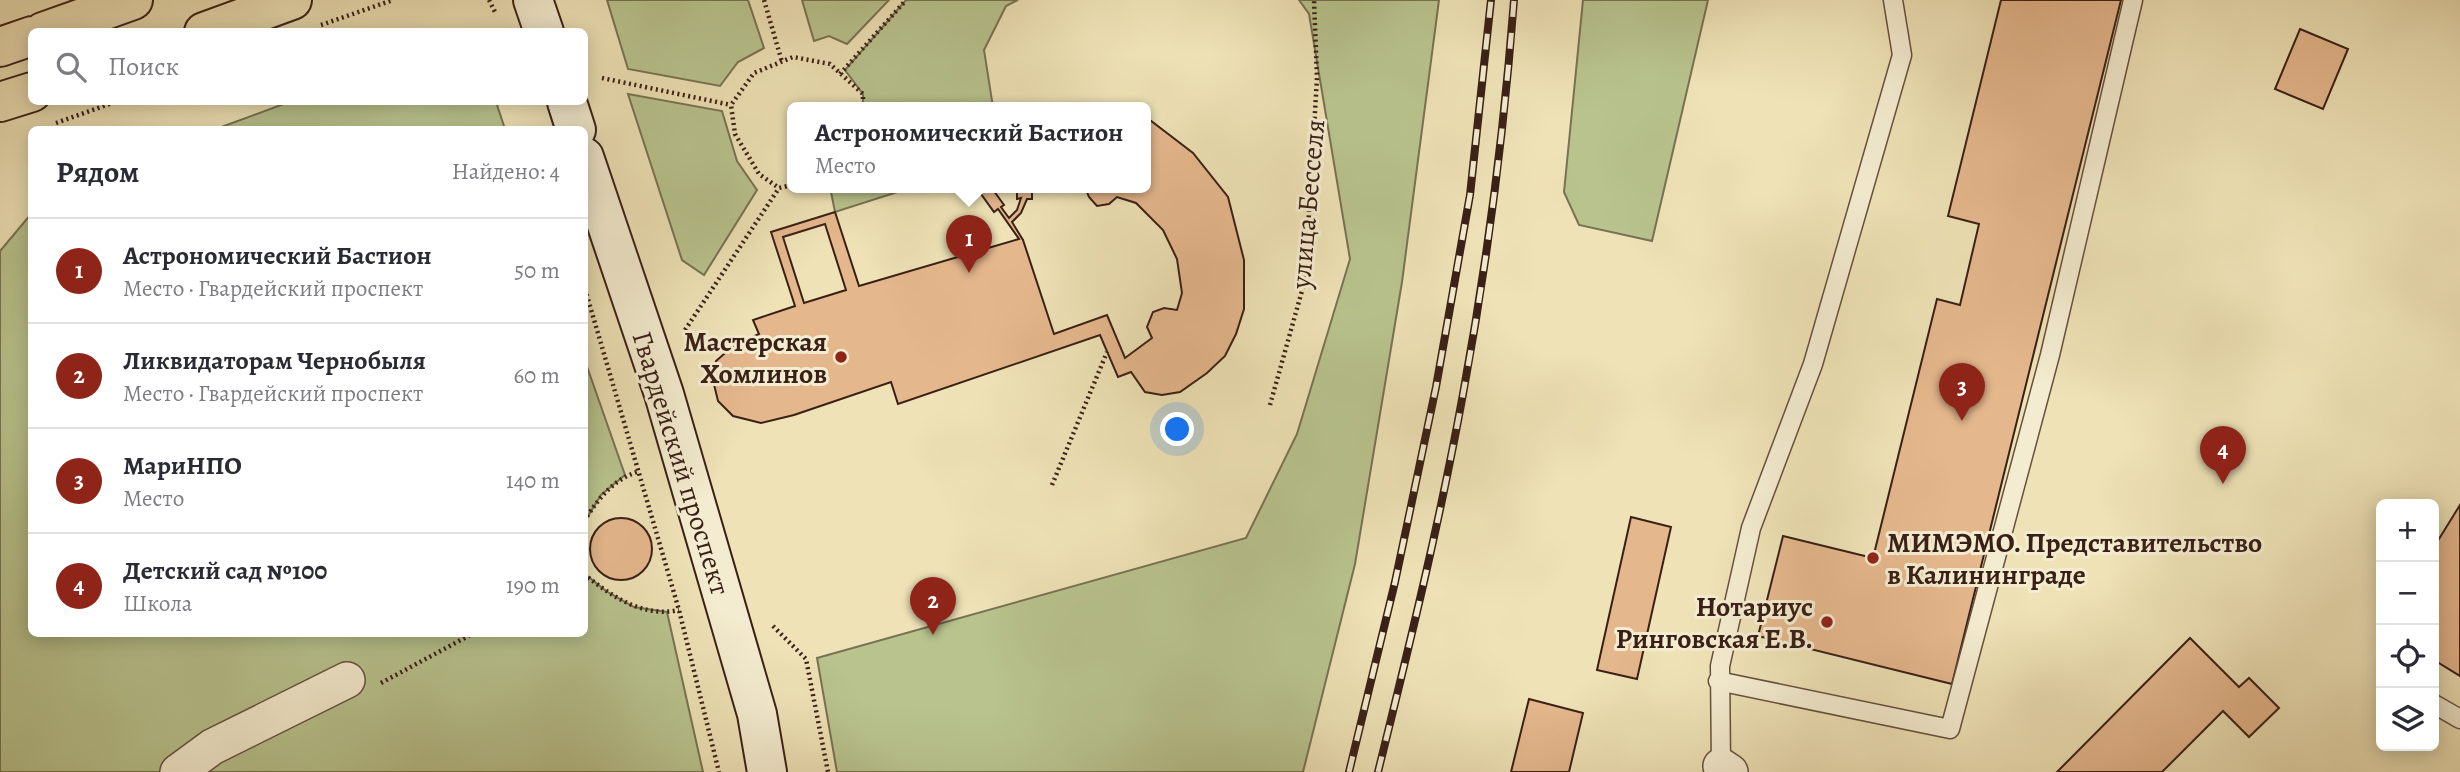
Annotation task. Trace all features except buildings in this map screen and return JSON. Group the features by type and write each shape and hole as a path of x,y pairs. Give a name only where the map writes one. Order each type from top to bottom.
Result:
{"main road":[{"path":"54,28 133,0"},
{"path":"215,28 292,0"},
{"path":"533,0 543,28"},
{"path":"0,47 28,37"},
{"path":"0,102 28,93"},
{"path":"568,105 575,126"},
{"name":"Гвардейский проспект","path":"588,169 664,394 757,714 767,772"}],"street":[{"path":"185,770 212,747 363,682"}],"lane":[{"path":"1725,769 1718,681 1751,528 1813,364 1902,55 1893,0"},
{"path":"1718,681 1950,729 2050,355 2133,0"},
{"path":"2439,707 2460,719"}],"path":[{"path":"328,22 393,0"},
{"path":"764,0 782,62"},
{"path":"841,74 906,0"},
{"name":"улица Бесселя","path":"1270,405 1305,280 1317,78 1314,0"},
{"path":"779,188 759,174 735,134 731,105 754,73 793,57 830,64 863,94 863,102"},
{"path":"602,78 731,105"},
{"path":"52,125 107,105"},
{"path":"685,330 779,188 787,186"},
{"path":"588,301 679,610 719,772"},
{"path":"1052,485 1107,352"},
{"path":"588,515 601,495 625,475 639,471"},
{"path":"588,577 634,607 667,612 679,610"},
{"path":"772,625 806,659 828,772"},
{"path":"363,682 464,637"}],"green space":[{"path":"607,0 748,0 764,48 738,62 720,86 628,69"},
{"path":"802,0 889,0 847,44 829,36 814,41"},
{"path":"906,0 1018,0 1006,6 984,50 992,102 863,102 863,94 845,70"},
{"path":"1299,0 1439,0 1402,282 1355,564 1303,772 837,772 817,658 1246,538 1297,434 1350,259 1309,14"},
{"path":"1583,0 1708,0 1652,241 1579,225 1564,192"},
{"path":"628,94 722,111 737,161 757,190 704,275 682,260"},
{"path":"281,105 497,105 504,126 224,126"},
{"path":"831,193 894,193 835,212"},
{"path":"28,218 28,637 588,637 588,576 606,591 634,607 667,612 703,772 0,772 0,251"},
{"path":"588,369 625,475 601,495 588,516"}],"railway":[{"path":"1349,772 1395,582 1436,387 1470,195 1491,0"},
{"path":"1378,772 1434,536 1472,345 1494,198 1514,0"}],"place":[{"name":"Астрономический Бастион","path":"969,273"},
{"name":"Мастерская Хомлинов","path":"841,357"},
{"name":"МариНПО","path":"1962,421"},
{"name":"Детский сад №100","path":"2223,484"},
{"name":"МИМЭМО. Представительство в Калининграде","path":"1873,558"},
{"name":"Нотариус Ринговская Е.В.","path":"1827,622"},
{"name":"Ликвидаторам Чернобыля","path":"933,635"}]}
